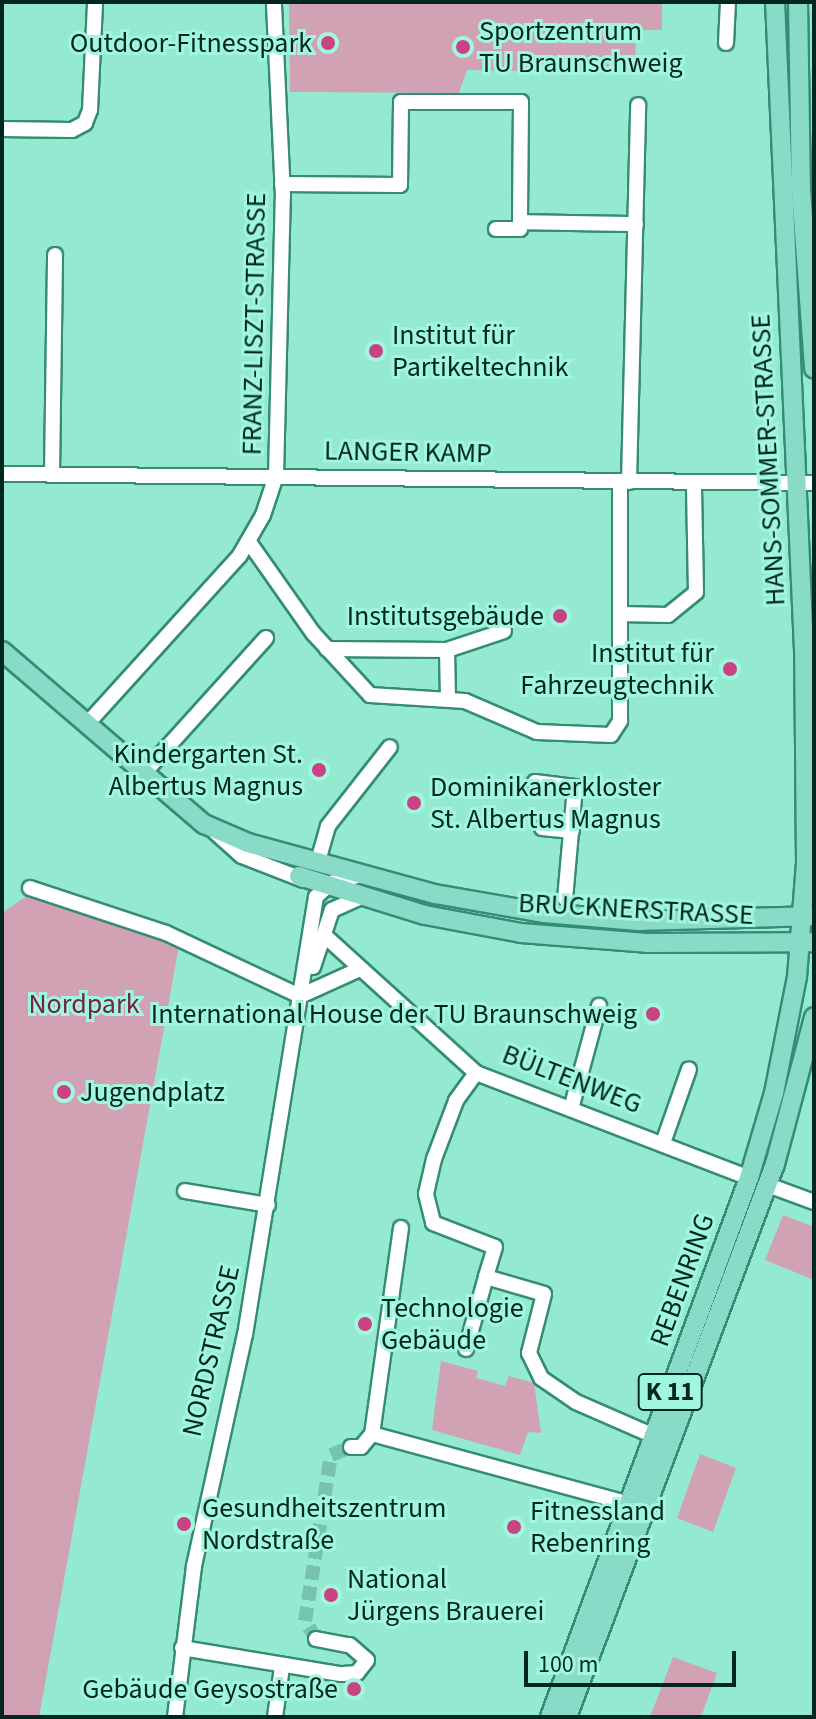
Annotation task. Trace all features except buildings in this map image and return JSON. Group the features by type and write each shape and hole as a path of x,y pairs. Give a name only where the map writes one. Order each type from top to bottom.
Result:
{"main road":[{"name":"HANS-SOMMER-STRASSE","path":"775,2 806,483 808,916"},
{"name":"HANS-SOMMER-STRASSE","path":"798,2 807,77 814,369"},
{"path":"2,651 212,830 298,856"},
{"name":"BRUCKNERSTRASSE","path":"298,856 459,899 582,918 808,916"},
{"path":"299,876 327,887"},
{"name":"BRUCKNERSTRASSE","path":"327,887 462,924 540,936 647,943 807,942"},
{"name":"K 11","path":"807,942 808,916"},
{"name":"REBENRING","path":"567,1717 636,1506 654,1436 749,1178 774,1093 807,942"},
{"name":"REBENRING","path":"550,1717 768,1185 814,1017"}],"street":[{"path":"2,129 72,130 85,123 90,110 95,2"},
{"name":"FRANZ-LISZT-STRASSE","path":"87,724 249,542 276,476 282,184 274,2"},
{"path":"726,43 728,2"},
{"path":"282,184 400,185 401,102 521,102 520,229 496,229"},
{"path":"249,542 327,649 370,695 465,701 537,732 611,735 620,721 620,614 638,105"},
{"path":"520,222 636,224"},
{"path":"52,474 55,255"},
{"name":"LANGER KAMP","path":"2,474 806,483"},
{"path":"620,614 668,615 696,592 694,483"},
{"path":"327,649 447,650 504,631"},
{"path":"144,773 266,638"},
{"path":"447,650 448,699"},
{"path":"318,861 328,826 390,747"},
{"path":"535,782 575,787 565,899"},
{"path":"542,828 572,831"},
{"path":"212,830 242,856 299,876"},
{"path":"298,856 321,870 332,910 363,896"},
{"path":"327,887 355,875 374,876"},
{"name":"NORDSTRASSE","path":"175,1717 182,1648 214,1458 234,1393 268,1205 300,996 327,887"},
{"path":"30,888 178,938 300,996 360,969"},
{"name":"NORDSTRASSE","path":"300,996 332,910"},
{"name":"BÜLTENWEG","path":"324,935 476,1073 749,1178"},
{"path":"571,1109 599,1006"},
{"path":"663,1143 689,1069"},
{"path":"466,1349 495,1247 433,1223 427,1211 437,1151 456,1101 476,1073"},
{"path":"768,1185 814,1202"},
{"path":"185,1191 268,1205"},
{"path":"351,1447 361,1447 372,1434 401,1228"},
{"path":"486,1277 544,1294 529,1353 541,1378 576,1402 654,1436"},
{"path":"372,1434 636,1506"},
{"path":"182,1648 282,1667 341,1674 357,1673 367,1660 348,1645 316,1639"},
{"path":"275,1717 282,1667"}],"green space":[{"name":"Sportzentrum TU Braunschweig","path":"289,2 662,2 662,30 636,30 635,73 467,70 459,93 290,92"},
{"name":"Nordpark","path":"28,895 179,946 39,1717 2,1717 2,913"},
{"path":"783,1215 814,1227 814,1280 765,1260"},
{"path":"441,1361 478,1371 476,1378 505,1386 509,1376 534,1383 541,1433 528,1432 520,1455 432,1430"},
{"path":"700,1454 736,1468 713,1532 677,1518"},
{"path":"673,1657 717,1673 701,1717 650,1717"}],"tunnel":[{"path":"316,1639 305,1621 331,1455 351,1447"}],"place":[{"name":"Outdoor-Fitnesspark","path":"328,43"},
{"name":"Sportzentrum TU Braunschweig","path":"463,47"},
{"name":"Institut für Partikeltechnik","path":"376,351"},
{"name":"Institutsgebäude","path":"560,616"},
{"name":"Institut für Fahrzeugtechnik","path":"730,669"},
{"name":"Kindergarten St. Albertus Magnus","path":"319,770"},
{"name":"Dominikanerkloster St. Albertus Magnus","path":"414,803"},
{"name":"International House der TU Braunschweig","path":"653,1014"},
{"name":"Jugendplatz","path":"64,1092"},
{"name":"Technologie Gebäude","path":"365,1324"},
{"name":"Gesundheitszentrum Nordstraße","path":"184,1524"},
{"name":"Fitnessland Rebenring","path":"514,1527"},
{"name":"National Jürgens Brauerei","path":"331,1595"},
{"name":"Gebäude Geysostraße","path":"354,1689"}]}
